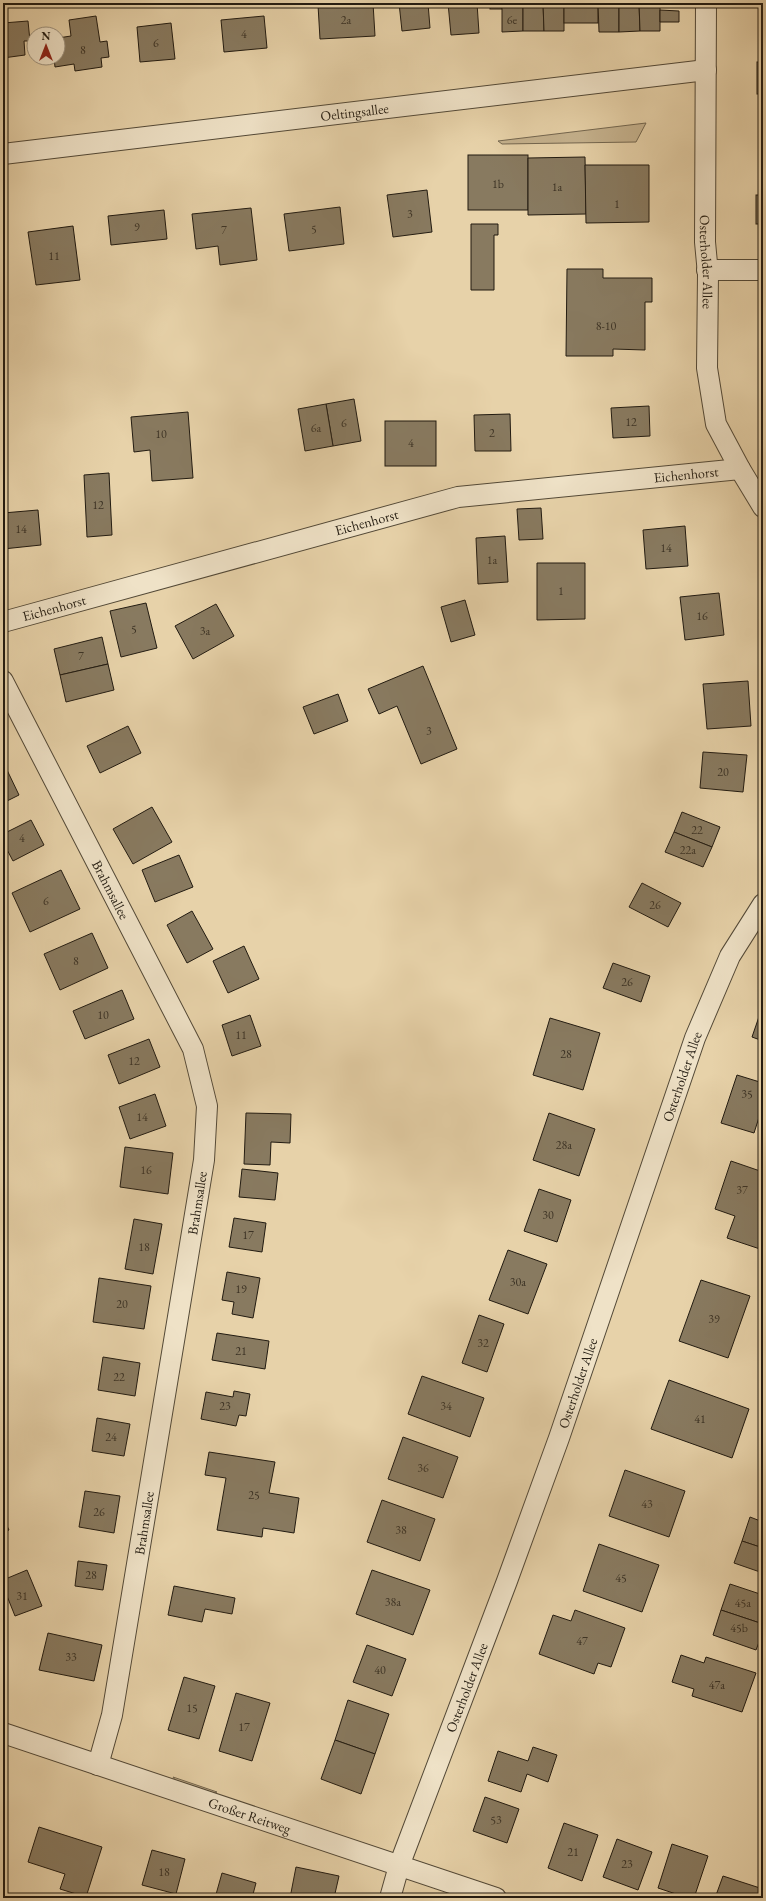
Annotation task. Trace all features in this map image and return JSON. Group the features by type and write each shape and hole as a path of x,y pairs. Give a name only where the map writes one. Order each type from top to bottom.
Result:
{"street":[{"name":"Osterholder Allee","path":"706,3 705,242 707,270 708,368 716,424 740,469 763,507"},
{"name":"Oeltingsallee","path":"3,154 706,70"},
{"path":"707,270 763,270"},
{"name":"Eichenhorst","path":"3,622 458,497 740,469"},
{"name":"Brahmsallee","path":"3,681 193,1049 207,1106 204,1160 195,1215 112,1715 98,1765"},
{"name":"Osterholder Allee","path":"390,1898 399,1866 507,1581 559,1438 695,1038 730,956 763,904"},
{"name":"Großer Reitweg","path":"3,1733 496,1898"}],"shaded area":[{"path":"646,123 636,142 502,144 498,141"},
{"path":"173,1777 217,1792 211,1795 177,1783"}],"building":[{"path":"373,3 375,36 320,39 318,5"},
{"path":"399,3 428,3 430,28 402,31"},
{"path":"448,3 477,3 479,33 451,35"},
{"path":"490,3 502,3 502,9 490,9"},
{"path":"502,3 523,3 523,31 502,32"},
{"path":"523,3 543,3 544,31 523,31"},
{"path":"543,3 564,3 564,31 544,31"},
{"path":"564,3 598,3 598,23 564,23"},
{"path":"598,3 619,3 619,32 599,32"},
{"path":"619,3 639,3 640,31 619,32"},
{"path":"639,3 660,3 660,31 640,31"},
{"path":"760,3 763,3 763,19 760,19"},
{"path":"660,10 679,11 679,22 660,22"},
{"path":"96,16 100,42 107,41 109,57 101,58 102,67 75,71 74,64 66,65 66,37 71,36 69,20"},
{"path":"264,16 267,48 224,52 221,20"},
{"path":"28,21 28,26 26,26 26,41 24,41 25,55 3,58 3,23"},
{"path":"171,23 175,59 140,62 137,27"},
{"path":"757,62 763,62 763,94 757,94"},
{"path":"468,155 528,155 528,210 468,210"},
{"path":"585,157 586,214 528,215 528,158"},
{"path":"585,165 649,165 649,222 586,223"},
{"path":"427,190 432,232 393,237 387,195"},
{"path":"756,195 763,195 763,224 756,224"},
{"path":"340,207 344,244 289,251 284,214"},
{"path":"251,208 257,260 220,265 218,246 196,249 192,214"},
{"path":"164,210 167,239 111,245 108,216"},
{"path":"471,224 498,224 498,235 494,235 494,290 471,290"},
{"path":"73,226 80,280 36,285 28,232"},
{"path":"567,269 603,269 603,278 652,278 652,302 645,302 645,350 613,349 613,356 566,356"},
{"path":"354,399 361,441 333,446 326,404"},
{"path":"326,404 333,446 305,451 298,409"},
{"path":"649,406 650,436 613,438 611,408"},
{"path":"188,412 193,478 152,481 150,450 134,452 131,417"},
{"path":"510,414 511,451 475,451 474,415"},
{"path":"385,421 436,421 436,466 385,466"},
{"path":"109,473 112,535 87,537 84,475"},
{"path":"541,508 543,539 519,540 517,509"},
{"path":"38,510 41,545 3,549 3,513"},
{"path":"685,526 688,566 646,569 643,530"},
{"path":"505,536 508,582 478,584 476,538"},
{"path":"537,563 585,563 585,619 537,620"},
{"path":"719,593 724,635 685,640 680,597"},
{"path":"465,600 475,635 451,642 441,607"},
{"path":"146,603 157,648 121,657 110,611"},
{"path":"216,604 234,636 193,659 175,626"},
{"path":"102,637 108,664 60,675 54,649"},
{"path":"108,664 114,690 66,702 60,675"},
{"path":"423,666 457,749 421,764 397,706 379,714 368,689"},
{"path":"748,681 751,726 707,729 703,684"},
{"path":"338,694 348,721 314,734 303,707"},
{"path":"128,726 141,753 100,773 87,746"},
{"path":"703,752 747,755 743,792 700,788"},
{"path":"7,770 19,795 3,803 3,772"},
{"path":"152,807 172,842 133,864 113,829"},
{"path":"682,812 720,827 712,847 674,832"},
{"path":"31,820 44,845 13,861 3,842 3,834"},
{"path":"674,832 712,847 703,867 665,852"},
{"path":"179,855 193,887 155,902 142,870"},
{"path":"61,870 80,909 30,932 12,893"},
{"path":"642,883 681,903 668,927 629,907"},
{"path":"192,911 213,949 187,963 167,925"},
{"path":"92,933 108,968 60,990 44,954"},
{"path":"244,946 259,979 228,993 213,961"},
{"path":"613,963 650,976 641,1002 603,988"},
{"path":"122,990 134,1019 85,1039 73,1011"},
{"path":"763,1008 763,1041 752,1037"},
{"path":"250,1015 261,1046 232,1056 222,1025"},
{"path":"550,1018 600,1033 583,1090 533,1075"},
{"path":"149,1039 160,1067 119,1084 108,1055"},
{"path":"737,1075 763,1083 763,1105 754,1133 721,1123"},
{"path":"155,1094 166,1126 130,1139 119,1107"},
{"path":"246,1113 291,1114 290,1143 271,1142 270,1165 244,1164"},
{"path":"549,1113 595,1129 579,1176 533,1160"},
{"path":"125,1147 173,1153 168,1194 120,1187"},
{"path":"731,1161 763,1172 763,1250 727,1238 735,1216 715,1209"},
{"path":"242,1169 278,1173 275,1200 239,1197"},
{"path":"539,1189 571,1200 557,1242 524,1231"},
{"path":"234,1218 266,1223 262,1252 229,1247"},
{"path":"134,1219 162,1224 153,1274 125,1269"},
{"path":"508,1250 547,1264 528,1314 489,1300"},
{"path":"227,1272 260,1278 253,1318 232,1314 234,1302 222,1300"},
{"path":"99,1278 151,1286 144,1329 93,1322"},
{"path":"701,1280 750,1296 728,1358 679,1341"},
{"path":"479,1315 504,1324 487,1372 462,1363"},
{"path":"217,1333 269,1341 265,1369 212,1360"},
{"path":"103,1357 140,1363 135,1396 98,1390"},
{"path":"422,1376 484,1398 470,1437 408,1414"},
{"path":"669,1380 749,1409 732,1458 651,1429"},
{"path":"234,1391 250,1394 246,1416 239,1415 236,1426 201,1419 206,1392 233,1397"},
{"path":"97,1418 130,1424 124,1456 92,1451"},
{"path":"403,1437 458,1457 443,1498 388,1479"},
{"path":"209,1452 275,1462 269,1493 299,1498 294,1533 263,1528 262,1537 217,1530 226,1478 205,1475"},
{"path":"625,1470 685,1491 669,1537 609,1516"},
{"path":"85,1491 120,1496 114,1533 79,1527"},
{"path":"382,1500 435,1519 420,1561 367,1542"},
{"path":"750,1517 763,1522 763,1548 742,1541"},
{"path":"3,1518 9,1530 3,1533"},
{"path":"742,1541 763,1548 763,1573 734,1563"},
{"path":"599,1544 659,1565 642,1612 583,1591"},
{"path":"78,1561 107,1565 103,1590 75,1586"},
{"path":"27,1570 42,1606 15,1616 3,1586 3,1580"},
{"path":"372,1570 430,1590 413,1635 356,1614"},
{"path":"730,1584 763,1595 763,1624 721,1610"},
{"path":"174,1586 235,1598 232,1614 205,1609 202,1622 168,1615"},
{"path":"575,1610 625,1628 611,1667 598,1663 594,1674 539,1654 553,1615 571,1621"},
{"path":"721,1610 763,1624 763,1632 756,1650 713,1635"},
{"path":"48,1633 102,1645 94,1681 39,1670"},
{"path":"367,1645 406,1659 392,1696 353,1682"},
{"path":"681,1655 704,1663 706,1657 756,1673 742,1712 692,1696 694,1689 672,1682"},
{"path":"184,1677 215,1686 199,1739 168,1730"},
{"path":"236,1693 270,1703 252,1761 219,1751"},
{"path":"348,1700 389,1714 375,1754 335,1740"},
{"path":"335,1740 375,1754 361,1794 321,1779"},
{"path":"533,1747 557,1755 548,1782 527,1774 521,1792 488,1781 498,1751 528,1761"},
{"path":"485,1797 519,1809 507,1843 473,1831"},
{"path":"564,1823 598,1835 582,1881 548,1868"},
{"path":"39,1827 102,1847 86,1897 60,1889 65,1874 28,1862"},
{"path":"617,1839 652,1852 638,1890 603,1877"},
{"path":"672,1844 708,1856 694,1898 688,1898 658,1888"},
{"path":"152,1850 185,1859 176,1894 142,1885"},
{"path":"296,1867 339,1876 334,1898 290,1898"},
{"path":"222,1873 256,1883 252,1898 215,1898"},
{"path":"723,1876 763,1889 763,1898 715,1898"}]}
